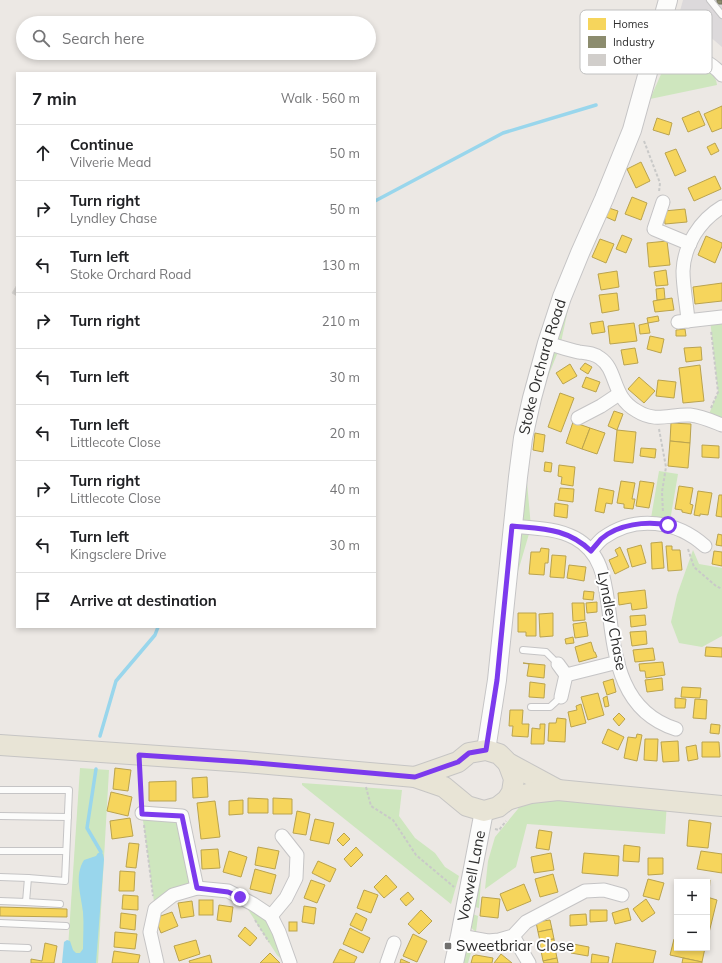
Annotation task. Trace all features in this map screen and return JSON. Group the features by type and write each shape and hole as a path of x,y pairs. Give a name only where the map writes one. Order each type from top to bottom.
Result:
{"main road":[{"path":"0,745 245,762 415,777 444,787 467,806 484,811 498,807 507,800 512,792 514,779 508,763"},
{"path":"415,777 458,762 469,753 486,750 499,754 508,763 558,790"},
{"path":"458,762 453,778 458,798"},
{"path":"507,800 531,793 558,790 722,806"}],"street":[{"name":"Stoke Orchard Road","path":"665,10 668,0"},
{"path":"712,65 722,75"},
{"name":"Stoke Orchard Road","path":"486,750 497,680 512,526 523,438 532,398 547,343 562,297 632,130 648,74"},
{"path":"663,202 654,229 690,244"},
{"path":"716,318 683,322 683,271 687,253 694,235 712,213 722,207"},
{"path":"547,343 579,352 590,353 601,358 609,368 619,394 627,404 637,412 657,418 690,415 707,419 722,425"},
{"path":"578,418 601,406 619,394"},
{"path":"591,551 602,538 622,528 644,523 664,524 685,532 706,546"},
{"name":"Lyndley Chase","path":"512,526 560,532 576,538 591,551 604,574 612,635 618,662 629,692 641,709 657,722 676,730"},
{"path":"566,674 618,662"},
{"path":"558,664 566,674"},
{"path":"561,697 566,674"},
{"name":"Voxwell Lane","path":"454,963 484,811"},
{"path":"142,814 182,816 197,888"},
{"path":"271,916 286,898 296,878 297,855 282,836"},
{"path":"157,963 150,932 155,909 173,894 197,888 228,892 253,904 271,916 279,932 290,963"},
{"path":"460,936 488,941 499,940 513,936 526,922 585,892 604,890 622,895"},
{"path":"513,936 526,962"},
{"path":"387,963 394,943"}],"lane":[{"path":"710,0 722,15"},
{"path":"523,650 546,652 558,664"},
{"path":"531,707 550,708 561,697"},
{"path":"0,790 69,790 65,881 0,877"},
{"path":"0,816 68,817"},
{"path":"0,851 66,851"},
{"path":"26,902 28,878"},
{"path":"0,901 60,904"},
{"path":"0,923 66,926"},
{"path":"0,947 28,948"}],"path":[{"path":"632,130 642,137 660,183 659,193 663,202"},
{"path":"707,419 718,392 716,318"},
{"path":"657,418 666,467 662,492 664,524"},
{"path":"685,532 687,545 694,567 716,586 722,589"},
{"path":"139,755 142,814 155,909"},
{"path":"366,773 365,785 371,806 393,820 416,855 468,898"},
{"path":"252,916 269,942"}],"shaded area":[{"path":"683,0 722,0 722,47 712,38 712,10 680,10"}],"green space":[{"path":"661,74 712,74 717,85 650,99"},
{"path":"580,253 560,347 523,437 547,344"},
{"path":"722,317 722,425 707,419 718,392 710,319"},
{"path":"523,439 531,527 502,626 513,509"},
{"path":"659,471 678,474 670,521 651,518"},
{"path":"693,550 699,564 722,568 722,636 702,647 679,643 671,622 677,595"},
{"path":"80,768 109,770 98,963 67,963"},
{"path":"302,783 402,790 399,816 415,838 435,853 445,867 459,876 451,904 302,785"},
{"path":"531,793 667,801 665,834 527,824 516,867 485,889 488,861 495,837"},
{"path":"142,813 182,816 197,888 155,909"},
{"path":"482,867 479,908 471,906"},
{"path":"240,897 271,916 286,963 277,955"},
{"path":"470,913 478,916 476,932 470,924"},
{"path":"473,946 468,963 459,963 465,949"}],"water":[{"path":"101,852 104,859 96,963 62,963 64,942 67,940 70,941 73,950 76,953 80,953 83,949 83,912 79,885 79,872 84,860 96,856"}],"building: Homes":[{"path":"722,106 722,128 712,132 704,114"},
{"path":"699,111 705,125 688,132 682,118"},
{"path":"657,118 672,123 669,135 653,130"},
{"path":"715,143 719,151 711,155 707,147"},
{"path":"676,149 686,171 675,176 665,153"},
{"path":"641,162 650,181 636,188 627,169"},
{"path":"715,176 721,189 694,201 688,188"},
{"path":"632,197 647,203 641,220 625,214"},
{"path":"609,208 618,211 615,221 606,217"},
{"path":"685,209 687,222 665,224 664,211"},
{"path":"622,235 632,239 626,253 616,249"},
{"path":"706,236 722,243 715,263 698,255"},
{"path":"600,239 614,244 606,263 592,257"},
{"path":"667,241 670,265 649,267 647,243"},
{"path":"666,270 668,285 656,286 654,272"},
{"path":"617,271 619,287 601,290 598,274"},
{"path":"722,283 722,301 695,304 693,287"},
{"path":"664,288 665,299 657,300 656,289"},
{"path":"617,293 619,310 602,313 599,295"},
{"path":"672,298 674,310 655,312 653,301"},
{"path":"658,316 659,321 648,323 647,318"},
{"path":"603,321 605,332 592,334 590,323"},
{"path":"634,323 637,341 610,344 608,326"},
{"path":"648,323 650,333 640,334 639,325"},
{"path":"685,329 686,336 676,336 676,330"},
{"path":"650,336 664,339 661,353 647,349"},
{"path":"701,347 702,360 686,362 684,348"},
{"path":"635,348 638,363 624,365 621,350"},
{"path":"585,363 592,367 588,374 580,369"},
{"path":"570,364 577,376 563,384 556,373"},
{"path":"700,365 704,401 683,403 679,368"},
{"path":"586,377 600,382 596,392 582,387"},
{"path":"639,377 655,391 644,403 628,389"},
{"path":"658,380 676,382 674,398 656,396"},
{"path":"560,393 574,398 561,432 548,427"},
{"path":"614,411 623,414 617,430 608,426"},
{"path":"573,422 590,428 582,449 566,443"},
{"path":"671,423 691,424 690,443 670,441"},
{"path":"590,428 605,433 597,454 582,449"},
{"path":"617,430 636,432 633,463 614,461"},
{"path":"535,433 545,435 543,452 533,450"},
{"path":"670,441 690,443 688,468 668,466"},
{"path":"702,445 719,446 719,458 702,457"},
{"path":"641,448 656,449 655,458 640,456"},
{"path":"545,462 552,463 551,472 544,471"},
{"path":"559,465 575,467 573,486 561,484 562,477 558,476"},
{"path":"621,481 635,483 632,499 635,499 633,509 624,508 624,504 617,503"},
{"path":"640,481 654,483 649,508 636,506"},
{"path":"679,486 693,488 690,504 693,505 691,514 675,509"},
{"path":"560,488 574,489 573,502 558,500"},
{"path":"599,488 614,491 612,504 606,503 604,513 595,511"},
{"path":"698,491 712,493 708,515 694,515"},
{"path":"719,495 722,495 722,517 716,516"},
{"path":"555,503 568,505 567,518 554,516"},
{"path":"718,534 722,535 722,546 716,545"},
{"path":"662,542 664,568 652,569 651,543"},
{"path":"641,545 646,563 632,567 627,549"},
{"path":"666,546 672,546 672,550 680,550 682,570 668,571"},
{"path":"620,547 629,567 615,574 609,560 618,556 615,550"},
{"path":"541,548 549,549 548,563 545,563 544,575 529,574 531,552 540,552"},
{"path":"714,551 722,552 722,566 712,564"},
{"path":"552,555 566,556 564,578 550,577"},
{"path":"569,565 586,567 584,581 567,578"},
{"path":"645,590 647,608 632,610 631,603 619,605 618,593"},
{"path":"584,591 594,592 593,600 583,599"},
{"path":"597,602 597,612 587,613 586,603"},
{"path":"572,603 584,603 585,620 573,621"},
{"path":"518,613 536,613 536,636 526,636 526,632 518,632"},
{"path":"553,613 553,636 540,637 539,614"},
{"path":"645,615 646,625 631,627 630,616"},
{"path":"586,622 588,636 575,638 573,624"},
{"path":"646,631 647,644 632,646 630,632"},
{"path":"573,637 574,643 566,644 565,639"},
{"path":"591,642 597,657 579,662 575,647"},
{"path":"706,647 722,648 722,657 705,656"},
{"path":"653,648 655,660 635,662 633,650"},
{"path":"663,662 665,675 646,678 645,671 640,671 639,664"},
{"path":"523,663 545,665 544,678 527,676 529,664"},
{"path":"662,678 663,690 647,692 645,680"},
{"path":"613,679 616,692 607,695 603,682"},
{"path":"530,682 545,684 544,698 529,697"},
{"path":"682,687 701,688 700,698 681,697"},
{"path":"598,693 604,715 588,720 581,697"},
{"path":"607,696 609,706 605,707 603,698"},
{"path":"675,698 686,699 685,708 675,708"},
{"path":"695,699 707,700 706,719 693,718"},
{"path":"581,704 586,723 571,727 568,712 577,710 576,706"},
{"path":"510,710 523,710 522,724 529,724 528,737 512,736 513,726 509,726"},
{"path":"619,713 625,719 619,726 613,719"},
{"path":"557,718 566,719 565,742 548,741 549,723 556,723"},
{"path":"540,724 545,724 544,744 531,744 532,728 540,729"},
{"path":"711,724 720,725 719,734 710,733"},
{"path":"608,729 624,737 618,750 602,743"},
{"path":"637,734 642,735 637,761 624,758 628,737 636,738"},
{"path":"645,739 658,739 657,761 644,760"},
{"path":"678,741 679,761 663,762 661,742"},
{"path":"702,742 719,742 720,757 702,757"},
{"path":"696,745 698,759 688,761 686,747"},
{"path":"115,768 131,770 128,791 113,789"},
{"path":"207,777 208,797 193,798 192,778"},
{"path":"176,781 176,801 149,801 149,782"},
{"path":"111,792 132,797 128,816 107,811"},
{"path":"248,798 268,799 268,813 248,813"},
{"path":"273,798 292,799 292,814 273,814"},
{"path":"243,800 243,814 229,815 229,801"},
{"path":"215,801 220,837 201,839 197,803"},
{"path":"297,811 310,814 306,835 293,833"},
{"path":"130,818 133,836 112,839 110,821"},
{"path":"315,819 334,823 329,844 310,840"},
{"path":"689,820 711,823 708,848 687,846"},
{"path":"539,830 552,832 549,850 536,848"},
{"path":"344,833 350,839 343,846 337,840"},
{"path":"129,843 139,844 136,868 126,867"},
{"path":"624,845 640,847 639,862 623,861"},
{"path":"258,847 279,851 275,869 255,865"},
{"path":"356,847 363,855 351,867 344,859"},
{"path":"218,849 220,868 202,869 201,850"},
{"path":"229,851 247,857 241,877 223,872"},
{"path":"701,851 722,854 722,873 697,869"},
{"path":"551,853 554,870 534,873 531,857"},
{"path":"584,853 619,856 618,876 582,873"},
{"path":"648,858 663,858 663,874 648,875"},
{"path":"318,861 336,869 330,882 312,873"},
{"path":"255,869 276,875 271,894 250,889"},
{"path":"120,871 135,872 134,891 119,891"},
{"path":"553,874 558,892 540,897 535,879"},
{"path":"386,875 397,887 384,898 374,887"},
{"path":"648,879 664,883 659,900 643,896"},
{"path":"311,880 325,885 317,903 304,898"},
{"path":"524,884 531,901 507,911 500,894"},
{"path":"364,890 378,895 371,913 357,908"},
{"path":"408,892 414,899 406,906 400,899"},
{"path":"123,895 138,896 138,910 122,909"},
{"path":"482,897 500,899 498,918 480,916"},
{"path":"710,898 717,900 710,929"},
{"path":"646,899 655,913 642,922 633,909"},
{"path":"199,900 213,900 213,915 199,915"},
{"path":"192,901 194,916 181,918 178,903"},
{"path":"219,905 233,907 231,922 217,920"},
{"path":"304,906 316,908 314,924 302,922"},
{"path":"0,907 67,909 67,917 0,916"},
{"path":"628,908 631,920 615,924 612,913"},
{"path":"421,910 432,921 419,934 408,924"},
{"path":"590,910 607,910 607,921 590,922"},
{"path":"172,912 178,926 161,933 155,918"},
{"path":"121,913 136,915 135,930 120,928"},
{"path":"356,913 367,919 362,931 350,925"},
{"path":"586,914 587,925 570,926 570,915"},
{"path":"550,920 552,929 538,932 536,922"},
{"path":"289,922 297,922 297,931 289,931"},
{"path":"245,927 257,938 250,946 238,936"},
{"path":"350,928 370,938 363,953 343,944"},
{"path":"552,929 554,939 540,941 538,932"},
{"path":"115,932 137,934 135,949 114,947"},
{"path":"413,934 427,941 417,962 403,956"},
{"path":"554,939 555,948 541,951 540,941"},
{"path":"674,939 674,951 704,951 702,962 670,955"},
{"path":"196,940 200,954 179,961 174,946"},
{"path":"45,943 57,946 54,963 31,963 31,959 42,961"},
{"path":"616,943 656,951 653,963 612,963"},
{"path":"573,944 589,947 588,956 571,953"},
{"path":"555,948 557,958 543,961 541,951"},
{"path":"340,949 357,957 354,963 333,963"},
{"path":"114,951 140,955 138,963 112,963"},
{"path":"270,953 280,963 260,963"},
{"path":"501,954 512,963 494,963"},
{"path":"592,954 609,957 608,963 591,963"},
{"path":"210,955 212,963 190,963 189,961"},
{"path":"476,955 493,958 492,963 471,963 473,956"},
{"path":"557,958 558,963 544,963 543,961"},
{"path":"683,958 702,962 702,963 682,963"},
{"path":"401,959 410,963 400,963"}],"building: Industry":[{"path":"717,0 722,0 722,4 717,4"}],"building: Other":[{"path":"16,287 16,295 12,293"}],"waterway":[{"path":"376,200 503,133 596,105"},
{"path":"100,736 116,681 155,635 158,628"},
{"path":"96,769 87,828 101,852"}],"place":[{"name":"Sweetbriar Close","path":"448,946"}],"route":[{"path":"240,897 228,892 197,888 182,816 142,814 139,755 245,762 415,777 433,772 458,762 469,753 486,750 497,680 512,526 551,530 568,534 583,543 591,551 602,538 622,528 644,523 668,525"}]}
